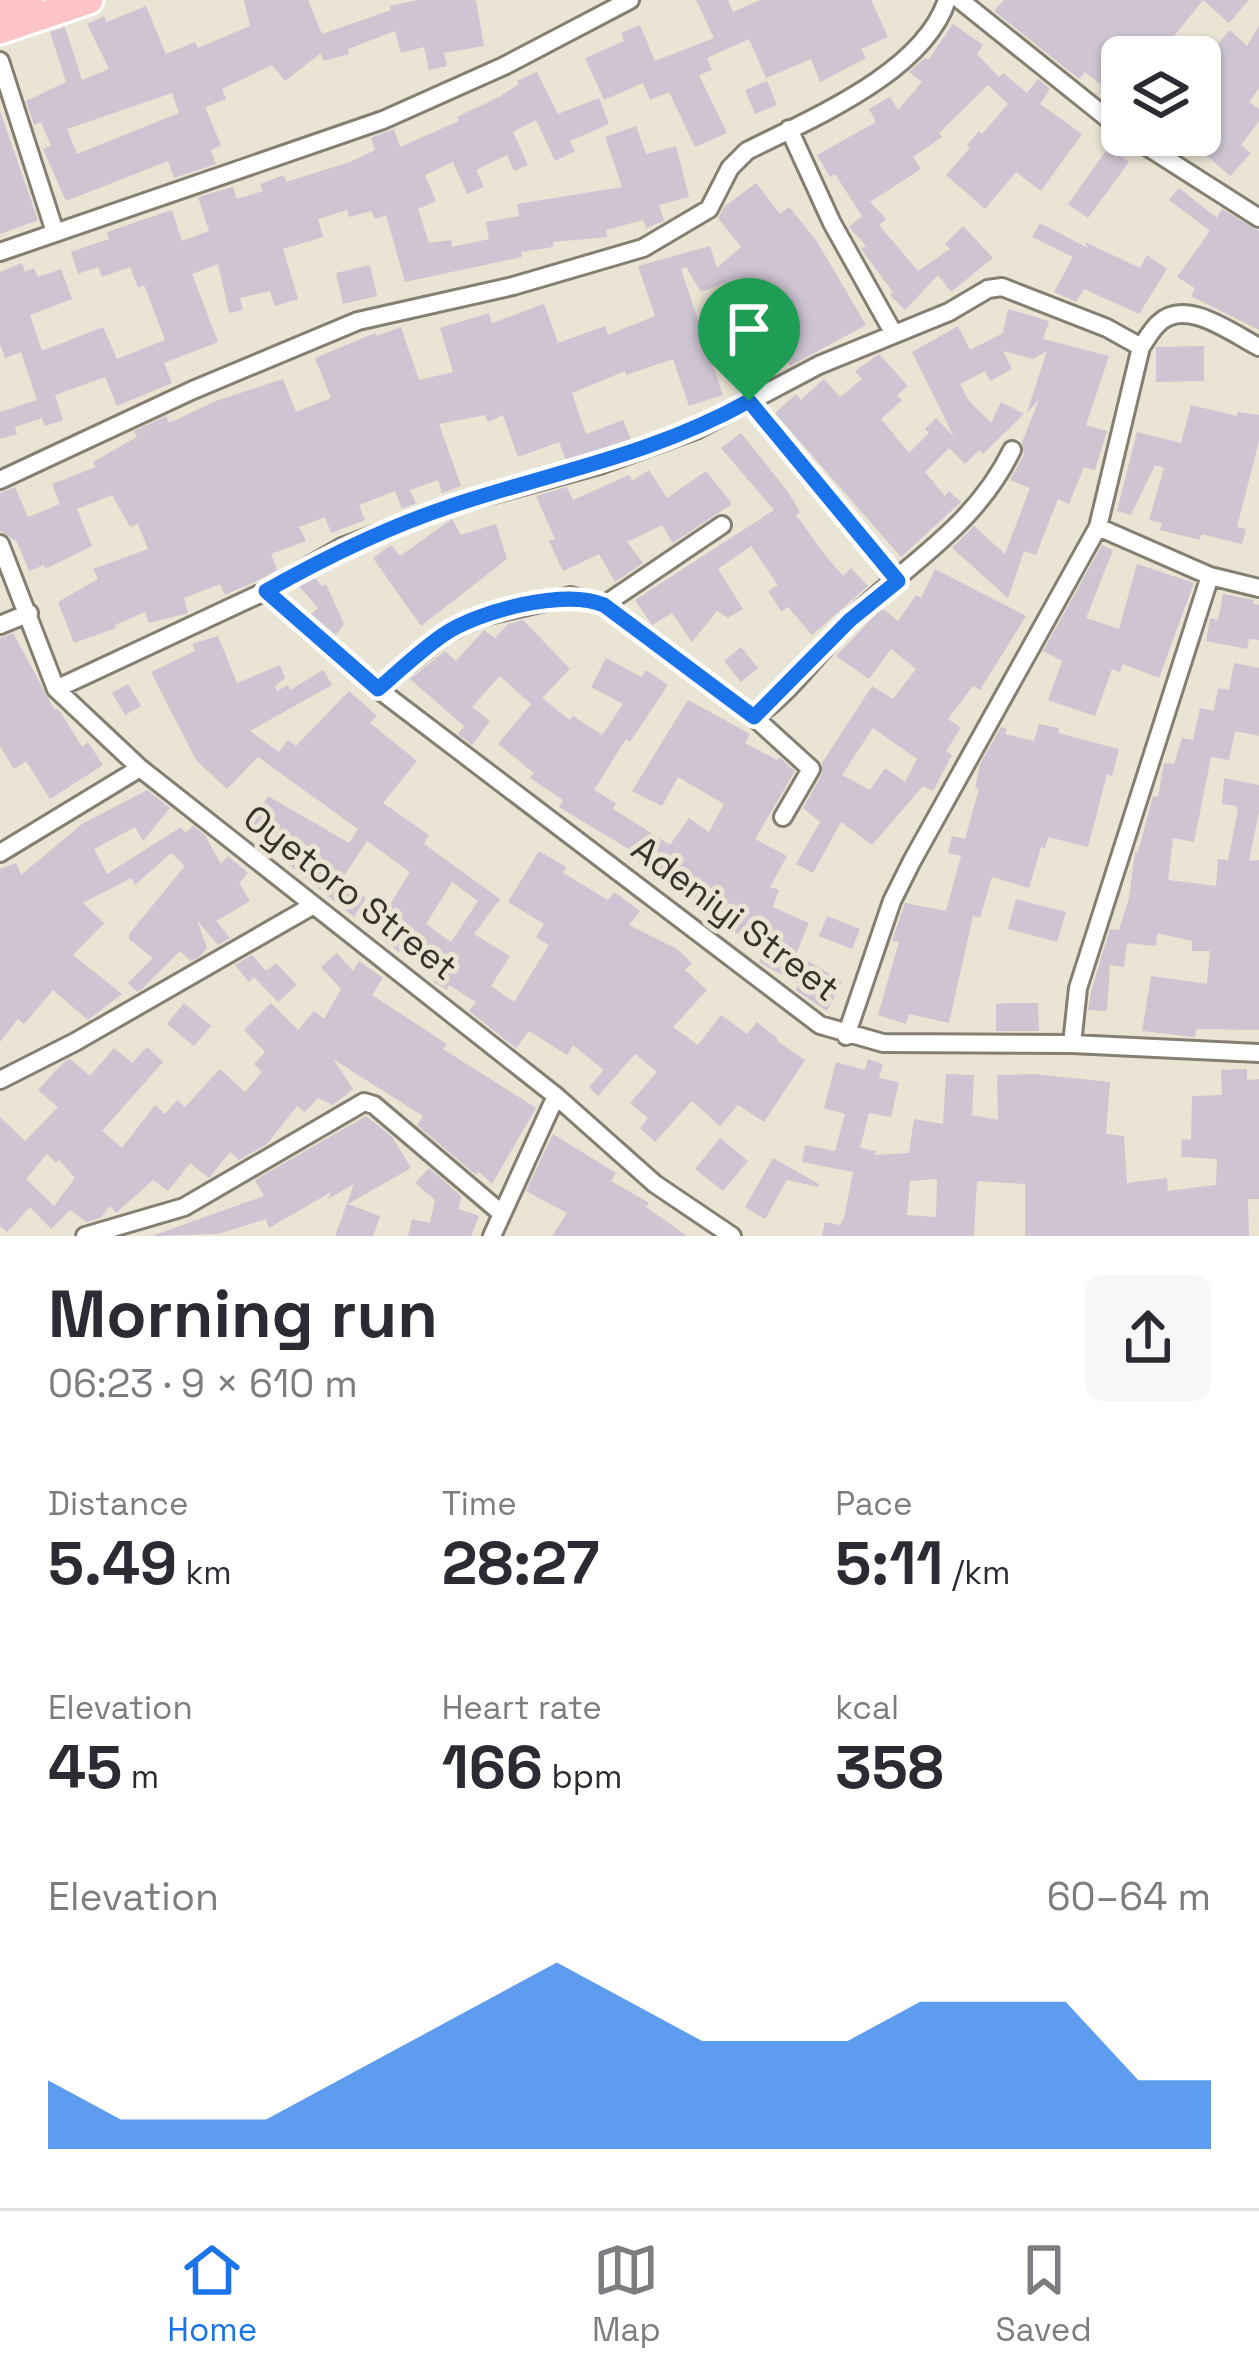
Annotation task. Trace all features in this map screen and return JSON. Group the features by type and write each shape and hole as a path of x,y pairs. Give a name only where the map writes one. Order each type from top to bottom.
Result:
{"main road":[{"path":"0,10 28,0"},
{"path":"0,30 89,0"}],"street":[{"path":"0,252 383,121 504,66 630,0"},
{"path":"0,480 358,321 513,286 643,248 709,209 730,168 747,151 898,66 923,45 939,23 946,0"},
{"path":"960,0 1101,113"},
{"path":"0,61 55,232"},
{"path":"789,129 832,223 894,334"},
{"path":"1162,156 1259,218"},
{"path":"56,689 266,591 362,539 453,505 666,442 819,365 949,312 988,290 1002,287 1107,328 1141,347"},
{"path":"846,1036 892,902 1098,527 1141,347 1160,321 1184,313 1259,347"},
{"path":"749,401 898,581"},
{"path":"754,717 850,620 938,548 996,484 1012,450"},
{"path":"604,605 722,525"},
{"path":"1098,527 1210,576 1259,588"},
{"name":"Oyetoro Street","path":"0,544 56,689 140,767 556,1096 655,1184 732,1236"},
{"path":"1072,1044 1078,988 1210,576"},
{"name":"Adeniyi Street","path":"266,591 378,689 820,1025 884,1043 1072,1044 1259,1054"},
{"path":"378,689 444,635 484,616 571,596 604,605 754,717 811,769 783,817"},
{"path":"0,625 29,613"},
{"path":"0,853 140,767"},
{"path":"0,1080 312,906"},
{"path":"492,1236 556,1096"},
{"path":"85,1236 184,1207 364,1102 374,1105 500,1212"}],"building":[{"path":"244,0 308,0 322,34 417,0 476,0 484,46 444,53 447,66 429,70 424,47 401,53 395,31 348,49 349,54 323,61 321,53 285,81 272,65 222,89 226,99 205,107 221,145 211,150 216,164 174,178 168,161 66,201 43,149 51,146 41,122 34,125 26,101 66,82 50,32 65,27 82,80 109,69 87,24 104,16 107,22 146,6 166,54 195,42 198,48 250,26","holes":["172,93 179,113 77,154 67,129"]},
{"path":"696,0 728,0 733,12 760,0 871,0 888,37 861,49 866,58 820,82 811,59 766,78 749,39 707,58 712,70 699,75 727,133 695,147 669,92 650,100 643,83 604,100 585,58 624,41 621,33 640,25 655,61 714,38"},
{"path":"1004,0 1203,0 1174,36 1101,36 1101,85 1085,72 1079,79 994,11"},
{"path":"1203,0 1249,0 1229,23"},
{"path":"953,24 983,45 977,54 999,77 1003,73 1027,93 1038,79 1050,89 1040,104 1082,134 1041,191 1016,172 985,209 946,175 979,131 982,134 1008,104 988,85 939,133 942,137 913,157 921,169 870,202 886,219 879,225 918,271 950,249 945,244 963,226 993,258 951,292 938,275 905,310 890,295 893,292 861,249 866,246 849,227 862,216 817,155 876,122 869,109 890,97 898,110 922,82 909,72 928,60"},
{"path":"1259,25 1259,88 1249,102 1259,109 1259,121 1241,145 1251,153 1230,176 1207,156 1221,156 1221,40 1230,30 1247,46"},
{"path":"537,72 558,114 599,98 609,124 570,141 575,151 555,161 536,120 513,132 528,165 514,171 507,155 476,170 484,187 467,194 453,162 425,175 436,201 418,209 429,243 451,240 452,247 489,239 486,222 519,216 517,204 622,187 605,137 636,126 646,154 676,146 689,197 659,205 664,221 646,228 643,220 606,230 607,237 553,242 553,247 521,252 522,257 405,282 386,215 375,219 371,211 349,217 347,210 318,219 323,237 283,249 298,299 275,306 270,291 240,298 243,310 229,313 218,264 192,274 218,342 164,363 172,383 117,406 105,377 55,395 63,420 45,426 42,418 15,427 17,434 0,439 0,412 37,400 21,352 5,358 0,344 0,272 22,263 25,272 34,268 38,277 61,269 72,299 30,315 42,351 103,327 117,359 165,340 144,285 138,288 130,267 102,277 98,267 78,274 71,252 109,239 107,232 172,210 182,241 209,231 198,197 233,187 237,199 263,191 260,184 284,175 286,182 350,162 375,150 371,138 394,129 400,147 459,121 457,117"},
{"path":"767,81 777,105 755,114 745,90"},
{"path":"0,111 38,220 0,234"},
{"path":"1102,156 1120,156 1129,162 1088,218 1068,204"},
{"path":"756,183 780,214 789,207 816,240 866,325 790,366 785,357 753,377 718,319 755,296 739,278 701,292 686,267 681,269 723,395 689,406 673,359 626,375 625,371 572,393 586,434 623,420 631,440 566,461 559,442 518,457 503,415 488,422 485,415 439,424 461,486 442,493 438,480 410,490 416,503 402,509 395,491 359,505 365,520 331,533 325,517 299,527 306,541 271,554 277,570 263,578 225,595 220,584 184,598 188,613 149,623 145,612 74,643 58,602 98,579 93,569 148,549 138,524 130,527 112,495 77,509 92,546 45,569 44,565 29,571 17,542 0,531 0,493 15,487 28,517 60,504 52,484 96,467 93,462 137,437 134,431 166,416 169,423 216,401 283,379 296,412 331,398 315,358 375,333 401,327 419,380 453,372 440,328 489,313 492,323 544,304 558,343 605,326 608,335 655,316 638,266 710,246 717,268 741,247 718,218 724,207"},
{"path":"1179,188 1217,218 1222,209 1259,231 1259,330 1191,296 1195,288 1177,277 1210,231 1169,200"},
{"path":"1040,223 1140,268 1147,255 1167,269 1139,314 1084,289 1076,302 1054,292 1073,257 1032,237"},
{"path":"370,265 377,296 343,304 336,273"},
{"path":"1008,309 1049,321 1043,339 1109,356 1086,425 1107,431 1095,470 1084,467 1069,504 1058,499 1036,555 1024,551 1008,598 952,548 974,526 1005,554 1030,488 1010,480 1024,455 1022,442 1039,400 1027,412 1047,351 1033,359 1003,351 1012,369 990,381 985,371 960,384 991,423 1001,402 1024,414 983,454 979,450 965,464 949,448 925,472 945,496 949,491 961,502 901,557 775,413 796,394 801,400 824,379 840,397 862,379 855,371 879,354 908,386 897,395 902,400 881,419 909,453 929,433 925,429 936,418 954,437 912,352 958,326 970,350 1003,333"},
{"path":"1204,346 1204,381 1156,382 1156,347"},
{"path":"1191,405 1237,416 1237,412 1259,415 1259,441 1237,527 1246,529 1242,544 1160,530 1162,523 1149,520 1164,468 1155,465 1131,515 1117,511 1137,432 1181,443"},
{"path":"741,433 788,492 800,512 796,515 825,555 843,576 851,568 868,586 812,635 788,607 781,611 768,591 778,585 751,546 718,569 743,609 728,618 717,611 692,642 672,613 652,625 635,600 774,510 721,448"},
{"path":"649,470 667,498 706,471 732,504 673,543 662,525 627,542 643,563 615,582 599,554 563,571 536,496 567,487 573,500 629,475 632,481"},
{"path":"452,519 461,535 496,524 507,559 421,626 373,558 391,545 400,556"},
{"path":"1102,545 1113,550 1086,618 1119,629 1137,564 1194,583 1159,678 1123,664 1120,672 1112,669 1095,716 1048,700 1062,661 1043,651"},
{"path":"935,569 1026,616 980,690 973,686 948,719 961,728 946,751 952,755 933,791 923,786 872,845 841,822 813,873 796,864 820,822 803,808 822,774 822,763 872,686 893,699 916,669 891,649 869,679 836,656 882,608 898,621 916,595 921,598","holes":["873,728 917,759 905,782 885,768 870,790 842,775"]},
{"path":"315,578 322,586 326,584 344,624 336,635 311,614 318,608 299,586"},
{"path":"1223,594 1259,605 1259,640 1249,639 1247,649 1206,641 1210,618 1218,620"},
{"path":"523,620 570,669 542,698 570,720 573,716 602,735 623,704 591,687 606,658 641,677 646,670 668,685 594,790 616,803 613,809 670,845 689,818 709,832 724,804 678,777 662,806 632,791 688,700 750,734 745,743 779,757 795,771 755,839 787,856 770,887 779,890 773,907 809,923 796,954 842,981 827,1011 795,990 799,984 759,962 767,944 729,930 733,919 655,878 638,863 642,857 559,807 563,800 530,778 534,773 498,744 531,704 500,676 472,707 490,721 472,745 458,734 464,726 410,679 445,651 456,661 484,630 495,638 508,624"},
{"path":"13,633 54,709 82,747 88,742 103,765 50,799 26,761 14,769 0,746 0,638"},
{"path":"218,636 237,683 280,665 285,678 275,686 277,691 288,685 290,690 323,670 332,685 250,731 279,752 288,740 296,746 349,691 377,716 370,723 417,761 383,803 429,835 424,844 500,899 474,934 510,956 491,986 514,1002 549,945 536,937 544,924 508,902 539,851 566,867 563,873 608,900 614,892 640,911 629,925 677,949 692,963 685,970 707,990 673,1027 698,1045 721,1015 747,1034 757,1022 805,1060 764,1122 738,1105 720,1126 692,1101 655,1142 640,1128 648,1118 630,1103 657,1072 635,1054 598,1096 589,1087 604,1070 573,1045 567,1055 529,1031 516,1048 469,1011 476,1002 449,985 447,990 434,982 443,968 438,962 407,942 399,952 380,938 392,922 383,916 410,872 367,841 340,882 366,898 354,917 288,864 297,850 250,826 268,796 349,843 358,829 258,757 227,789 196,760 151,672 195,651 192,644","holes":["452,882 478,901 451,942 426,924"]},
{"path":"741,647 758,668 741,682 724,661"},
{"path":"1234,663 1259,668 1259,736 1235,731 1229,760 1211,757 1194,842 1173,838 1168,880 1216,886 1218,859 1228,860 1238,810 1222,804 1224,778 1259,785 1249,861 1259,860 1259,1030 1196,1029 1195,1037 1142,1031 1151,976 1207,984 1210,951 1192,951 1192,941 1157,933 1156,946 1127,943 1124,967 1110,965 1107,1011 1088,1010 1091,991 1110,929 1119,930 1135,852 1153,796 1158,797 1164,763 1174,764 1182,738 1193,740 1200,708 1214,711 1218,688 1229,690"},
{"path":"128,684 141,706 125,715 112,693"},
{"path":"1039,724 1119,749 1112,776 1107,774 1088,847 1048,837 1029,888 992,877 980,918 973,916 949,1023 909,1014 906,1024 878,1015 899,942 892,941 905,903 946,911 961,856 948,853 952,836 965,839 979,789 975,788 980,764 1001,727 1007,729 1005,734 1034,741"},
{"path":"147,790 170,808 143,841 135,827 94,849 107,874 181,827 185,833 193,826 205,835 221,864 228,856 248,873 239,883 250,901 216,921 230,938 218,945 197,920 207,948 200,956 191,961 180,951 142,989 137,992 128,983 153,958 129,934 185,866 171,853 135,885 131,878 83,903 104,923 73,955 122,994 88,1020 53,990 24,1024 18,1019 0,1042 0,869 16,863 21,875 82,824"},
{"path":"1016,899 1066,912 1057,942 1008,929"},
{"path":"827,916 860,929 852,949 819,936"},
{"path":"337,953 353,971 359,961 383,978 372,995 447,1044 443,1049 536,1108 492,1184 417,1125 423,1116 333,1059 353,1089 333,1105 318,1098 305,1112 297,1106 267,1144 239,1160 230,1152 209,1178 190,1163 168,1191 153,1180 116,1213 110,1206 100,1218 86,1222 70,1210 51,1229 30,1207 7,1232 0,1226 0,1117 25,1141 58,1107 38,1090 64,1062 70,1059 90,1076 114,1048 132,1063 147,1047 163,1062 102,1131 122,1148 155,1105 165,1114 177,1100 185,1107 220,1069 245,1092 262,1072 254,1064 265,1052 244,1030 271,1003 298,1030 314,1011 324,1019 341,989 321,967","holes":["47,1154 56,1163 59,1160 75,1178 54,1206 26,1179"]},
{"path":"252,955 266,971 276,963 297,985 278,1002 254,977 249,982 235,965"},
{"path":"184,1003 211,1026 194,1046 167,1024"},
{"path":"1038,1003 1039,1031 996,1031 996,1004"},
{"path":"868,1059 883,1064 879,1078 899,1082 891,1117 869,1113 860,1148 876,1151 875,1155 909,1153 914,1119 943,1124 946,1074 974,1075 972,1115 998,1120 997,1075 1110,1082 1106,1134 1124,1136 1127,1183 1167,1178 1168,1191 1216,1185 1217,1159 1181,1157 1182,1139 1191,1140 1192,1096 1222,1095 1221,1070 1247,1069 1247,1080 1259,1079 1259,1199 1248,1199 1249,1236 1025,1236 1025,1184 977,1181 974,1236 822,1236 825,1222 840,1225 844,1218 853,1172 802,1162 805,1145 835,1151 845,1114 824,1108 836,1062 865,1070","holes":["937,1179 936,1217 907,1215 910,1181"]},
{"path":"366,1116 392,1137 411,1168 348,1204 380,1216 373,1236 335,1236 354,1184 269,1228 266,1219 218,1234 152,1236 264,1196 255,1180"},
{"path":"553,1134 616,1173 611,1181 649,1203 646,1207 687,1236 552,1236 567,1213 526,1191"},
{"path":"720,1138 748,1161 723,1191 695,1169"},
{"path":"773,1158 819,1184 787,1180 765,1219 745,1207"},
{"path":"429,1168 461,1196 459,1209 479,1216 471,1236 408,1236 412,1219 430,1223 435,1200 415,1183"}],"route":[{"path":"749,401 898,581 850,620 754,717 604,605 588,598 571,596 463,625 378,689 266,591 342,547 453,505 666,442 749,401"}]}
